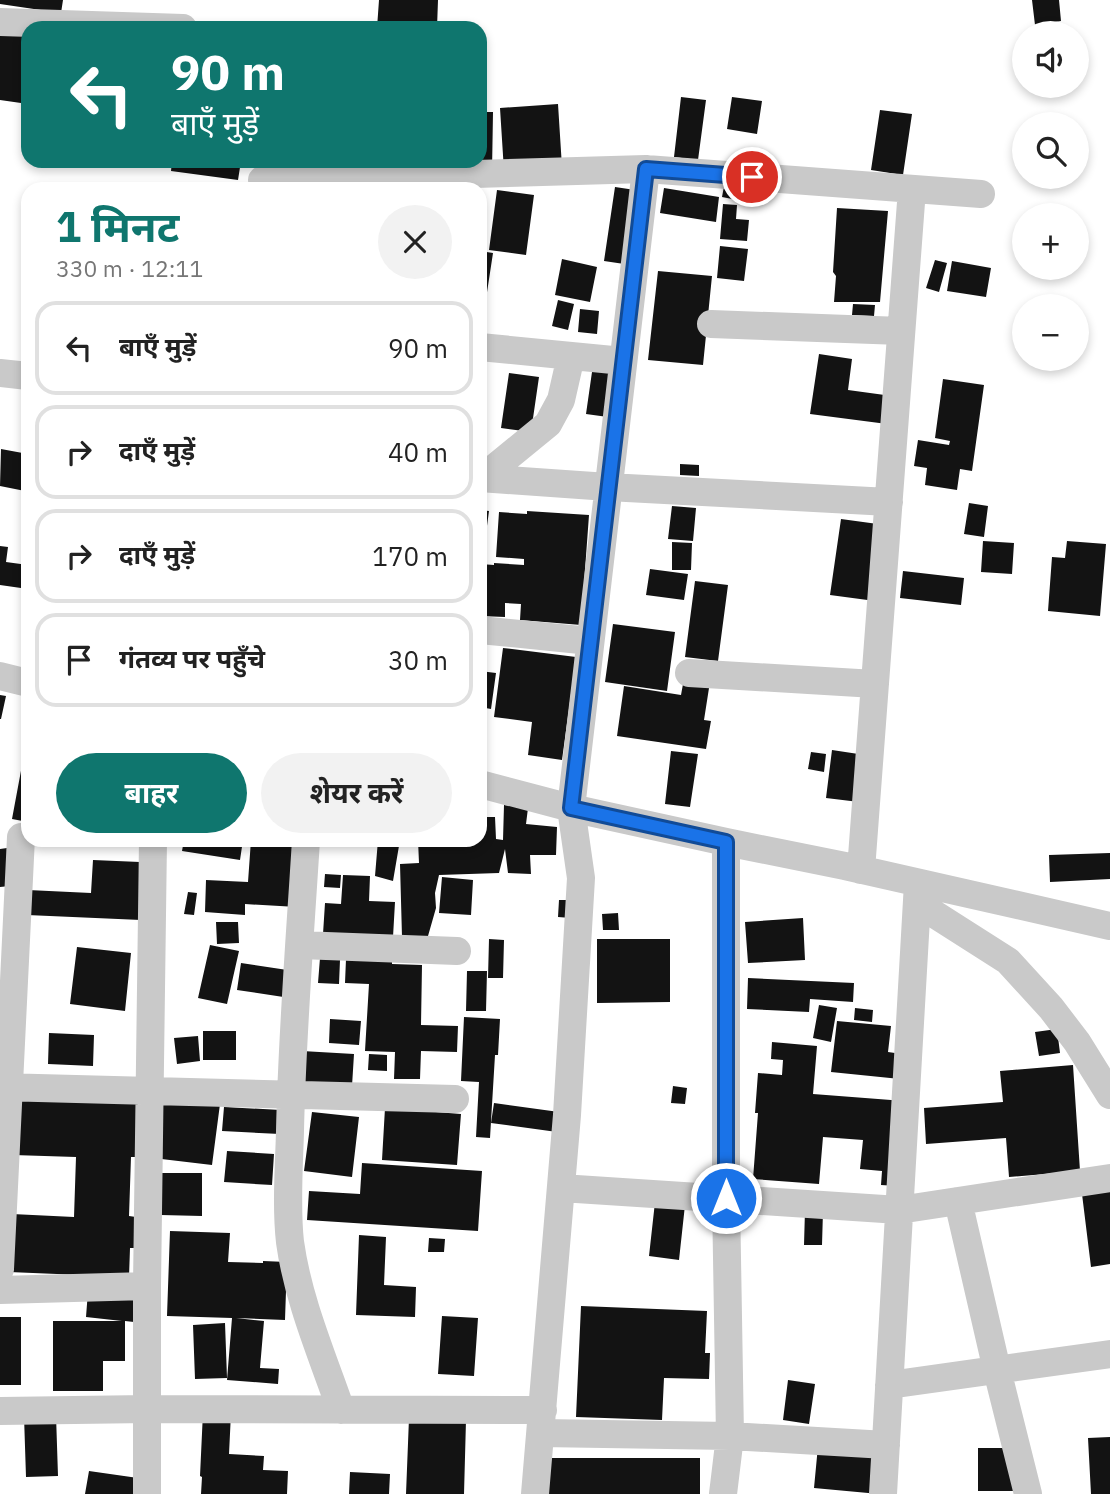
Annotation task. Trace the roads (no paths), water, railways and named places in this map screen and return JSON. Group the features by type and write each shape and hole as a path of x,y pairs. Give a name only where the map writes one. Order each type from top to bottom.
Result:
{"street":[{"path":"0,22 21,23"},
{"path":"416,182 646,169 981,194"},
{"path":"535,1494 567,1115 582,878 571,808 646,169"},
{"path":"262,177 375,182"},
{"path":"862,870 912,189"},
{"path":"711,324 901,331"},
{"path":"487,348 623,361"},
{"path":"487,473 548,424 561,400 571,356"},
{"path":"0,373 21,375"},
{"path":"487,478 888,502"},
{"path":"487,631 590,641"},
{"path":"689,673 875,684"},
{"path":"0,677 21,682"},
{"path":"487,786 571,808 862,870 917,893 1110,926"},
{"path":"0,1269 16,835"},
{"path":"723,1494 730,1436 726,1198 726,842"},
{"path":"147,1494 153,847"},
{"path":"306,847 291,1095 290,1242 307,1313 341,1410"},
{"path":"917,893 1008,961 1051,1008 1077,1042 1110,1095"},
{"path":"883,1494 917,893"},
{"path":"300,946 457,951"},
{"path":"5,1087 455,1099"},
{"path":"561,1188 899,1210 1110,1178"},
{"path":"958,1201 1028,1494"},
{"path":"0,1290 147,1286"},
{"path":"889,1385 1110,1354"},
{"path":"0,1411 341,1410 886,1445"}]}
